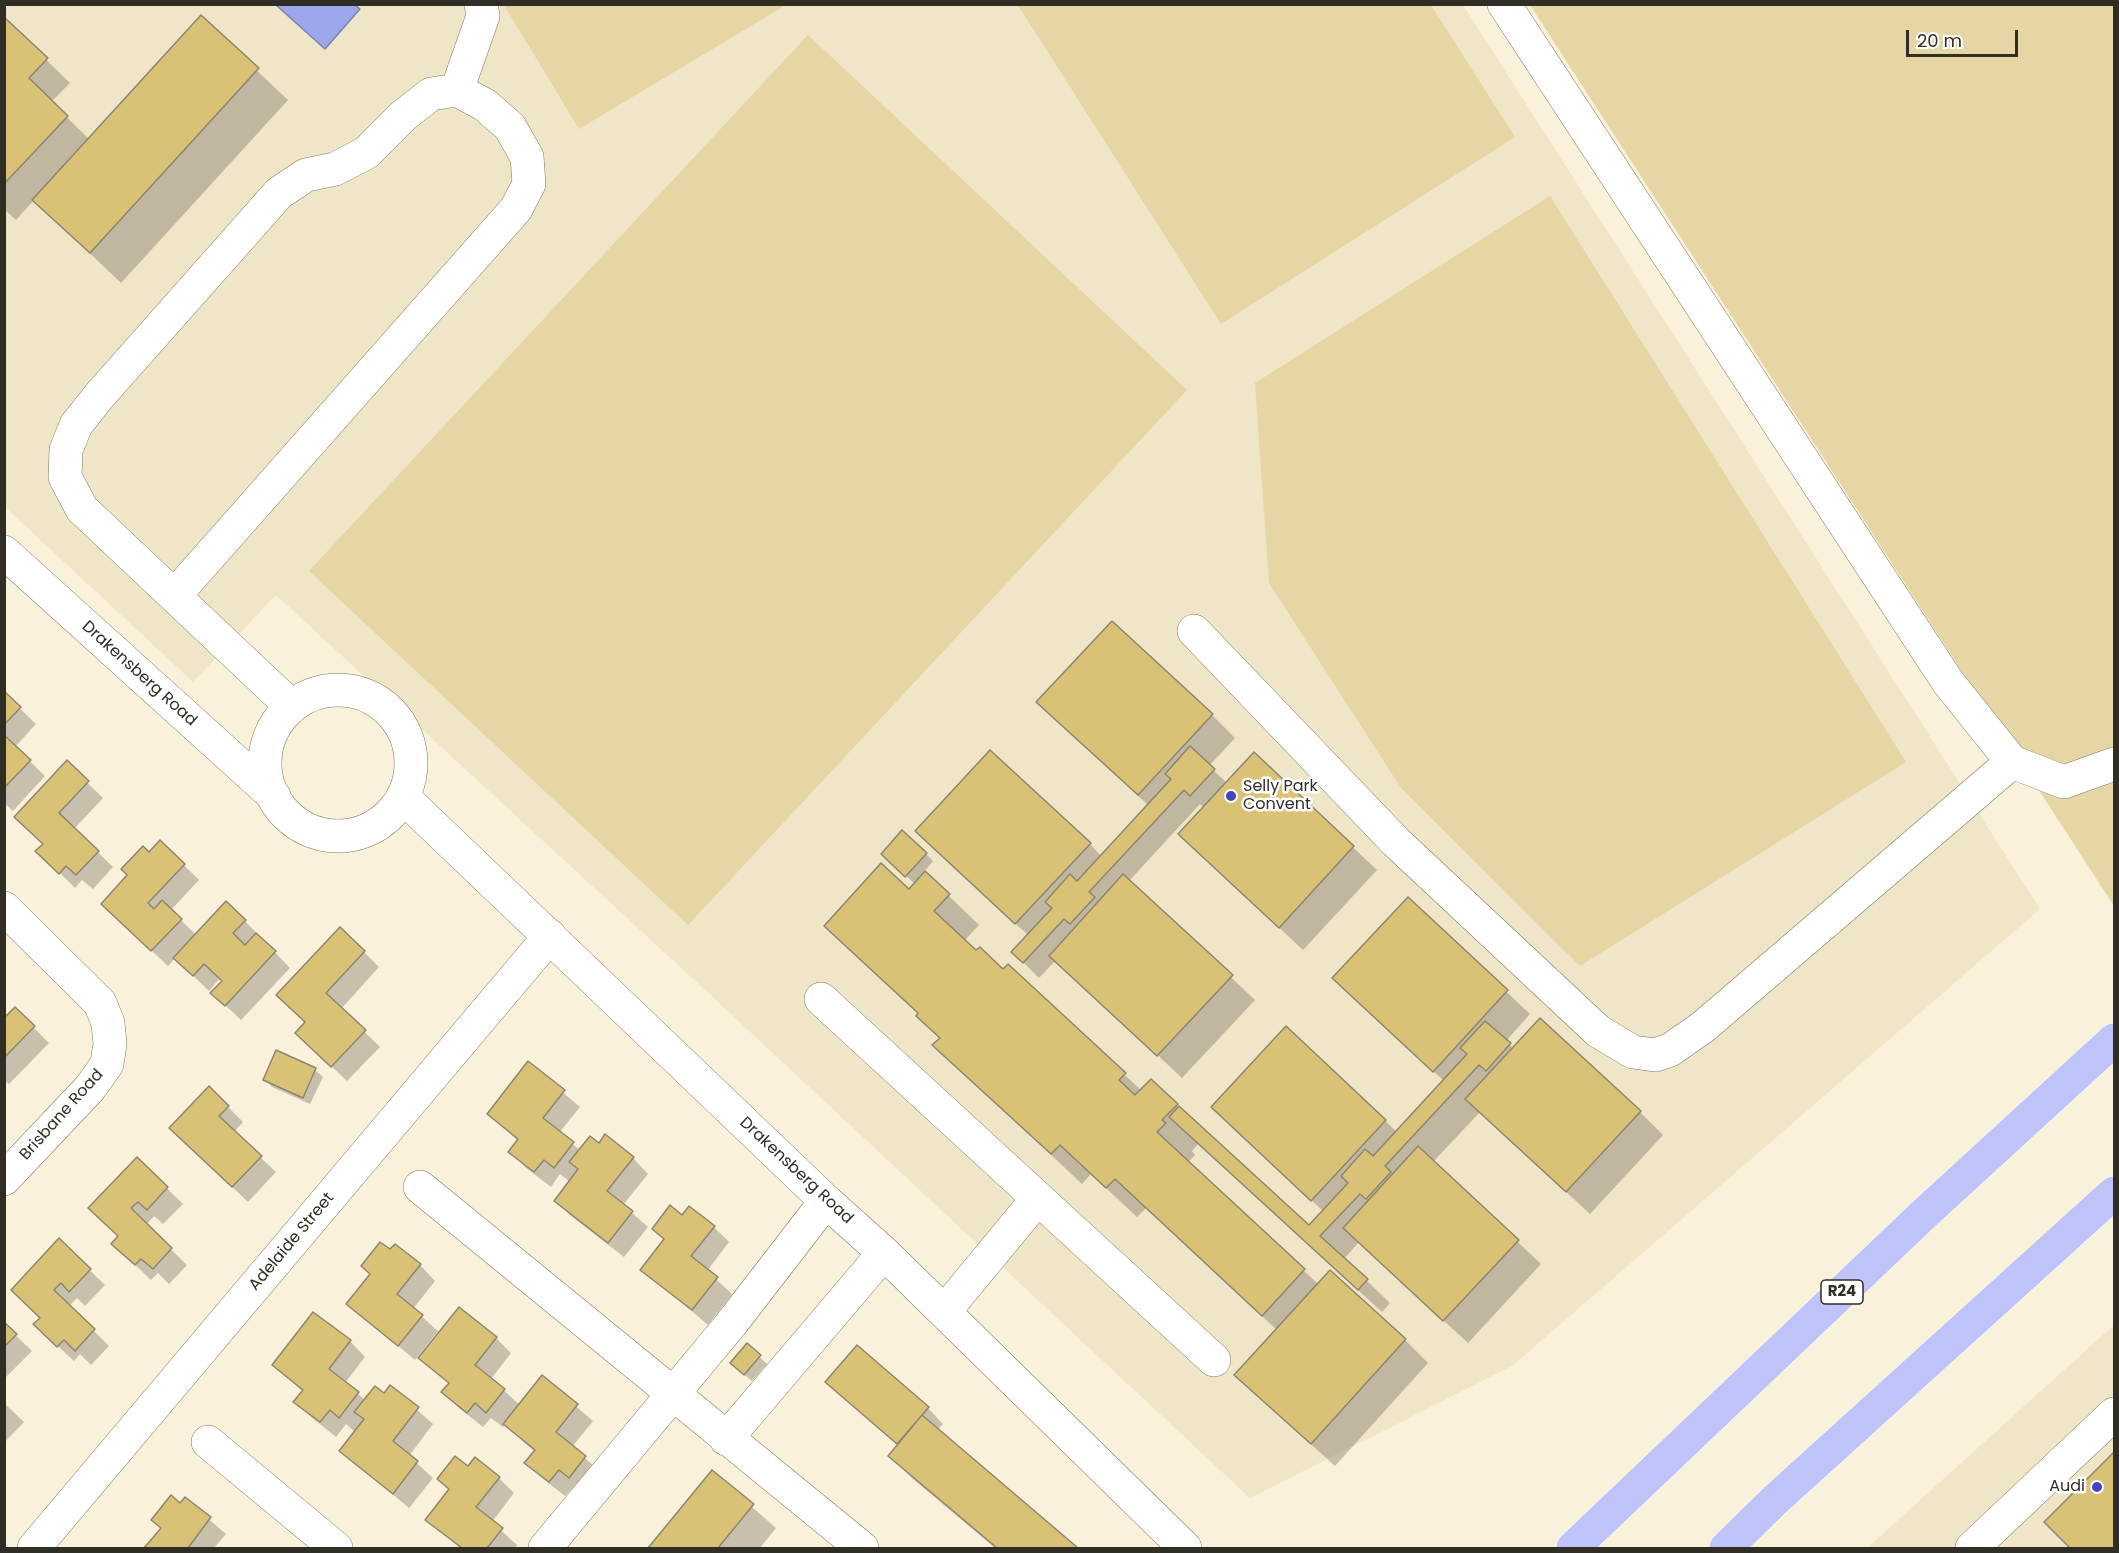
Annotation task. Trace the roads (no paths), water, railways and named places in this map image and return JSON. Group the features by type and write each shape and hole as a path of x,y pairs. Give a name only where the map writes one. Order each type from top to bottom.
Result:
{"main road":[{"name":"R24","path":"1573,1548 1966,1174 2115,1040"},
{"path":"1725,1548 2115,1193"}],"street":[{"path":"456,90 483,16 481,4"},
{"path":"1504,4 1948,682 2012,762 2064,782 2115,764"},
{"path":"175,595 516,209 529,184 527,157 510,128 485,105 456,90 431,94 403,116 366,153 335,169 306,175 279,193 76,425 64,464 65,477 82,509 291,706"},
{"name":"Drakensberg Road","path":"4,552 274,796"},
{"path":"1194,631 1396,842 1598,1031 1633,1052 1655,1055 1670,1050 1703,1027 2012,762"},
{"path":"332,690 354,691 375,699 392,713 405,732 411,754 411,776 403,797 389,816 371,828 349,835 327,835 305,828 287,814 274,796 266,775 266,749 275,726 291,706 310,695 332,690"},
{"name":"Drakensberg Road","path":"403,797 826,1201 884,1253 1185,1548"},
{"name":"Brisbane Road","path":"4,908 100,1003 108,1023 110,1044 107,1064 90,1088 4,1179"},
{"name":"Adelaide Street","path":"34,1548 550,936"},
{"path":"820,999 1214,1360"},
{"path":"420,1187 862,1548"},
{"path":"944,1312 1038,1198"},
{"path":"545,1548 731,1324 826,1201"},
{"path":"726,1439 884,1253"},
{"path":"1972,1548 2115,1414"},
{"path":"208,1442 336,1548"}],"water":[{"path":"276,5 355,5 360,9 325,49"}],"place":[{"name":"Selly Park Convent","path":"1231,796"},
{"name":"Audi","path":"2097,1487"}]}
